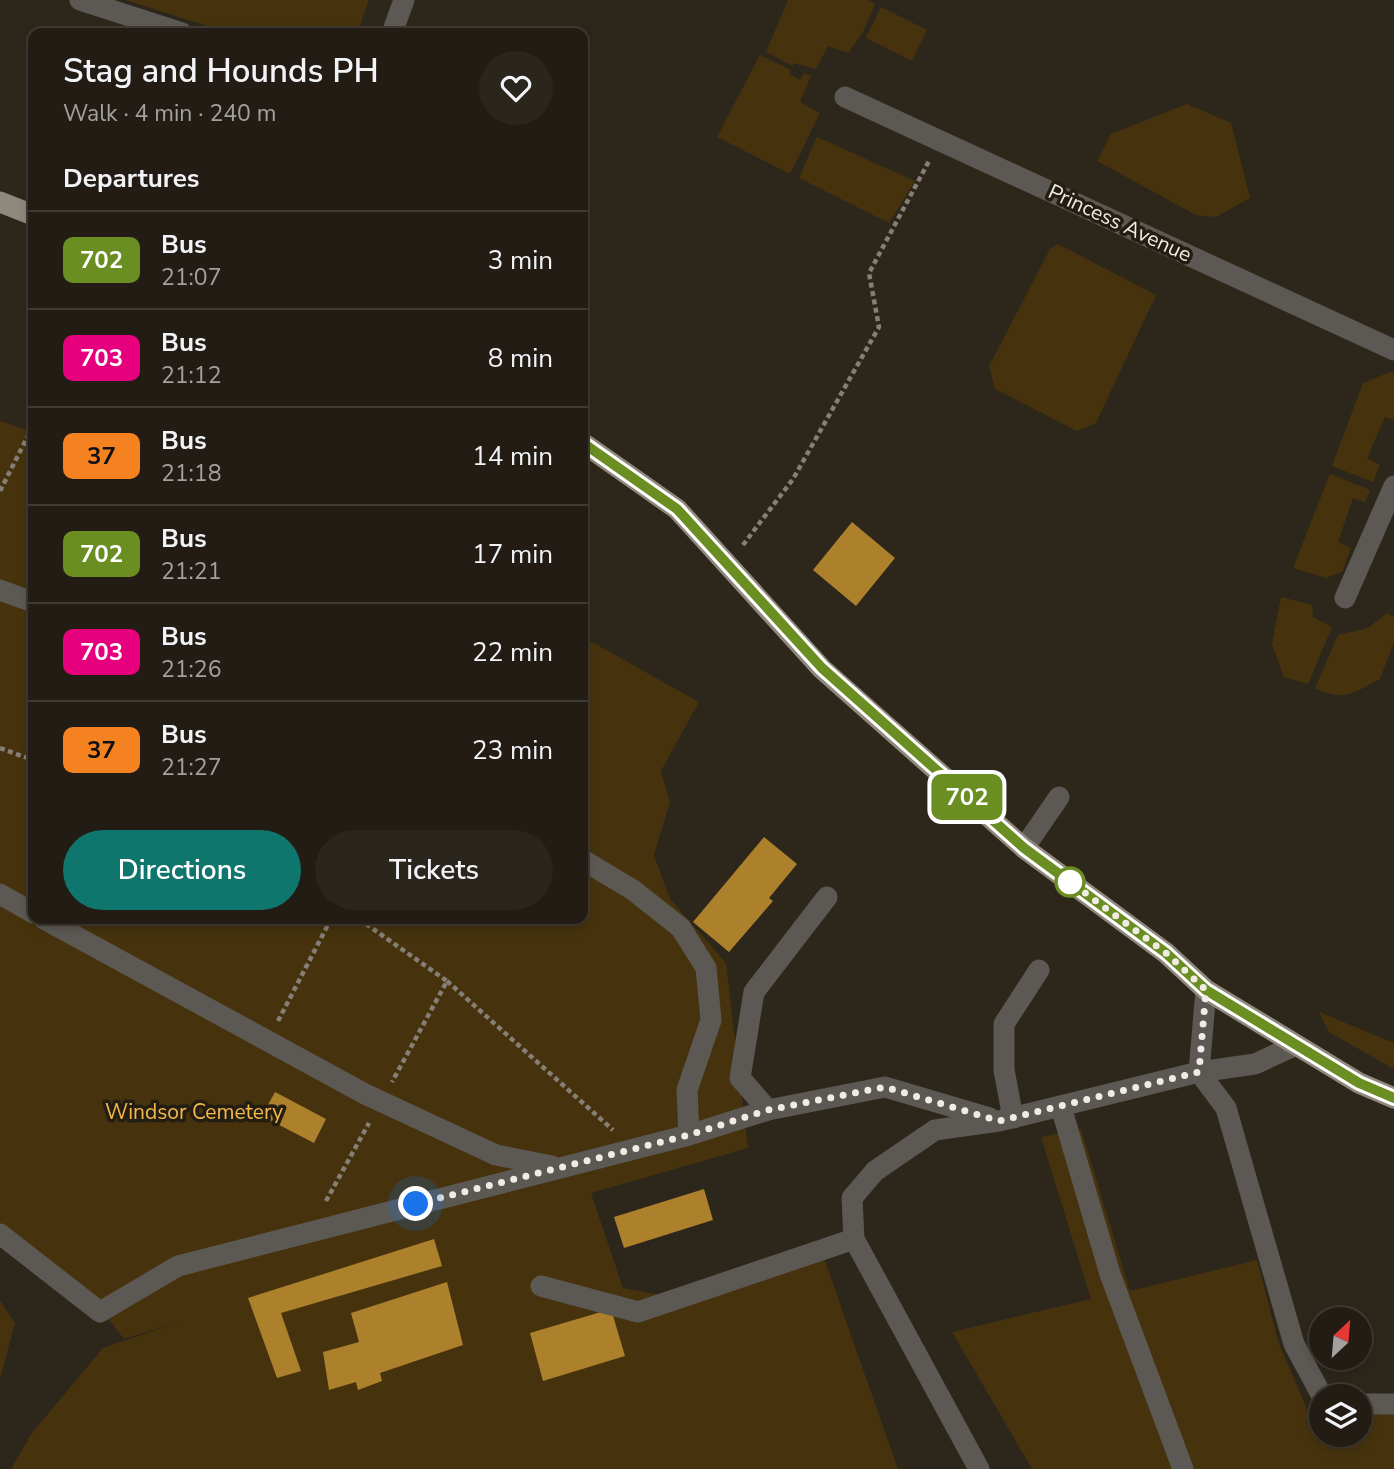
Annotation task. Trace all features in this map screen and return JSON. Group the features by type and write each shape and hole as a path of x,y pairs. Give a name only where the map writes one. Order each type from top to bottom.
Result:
{"main road":[{"path":"0,202 28,213"},
{"path":"588,447 677,509 822,668 1024,848 1166,953 1206,990 1359,1083 1394,1098"}],"street":[{"path":"80,0 167,28"},
{"path":"395,28 404,0"},
{"name":"Princess Avenue","path":"845,97 1394,350"},
{"path":"1345,598 1394,486"},
{"path":"0,590 28,601"},
{"path":"1024,848 1059,796"},
{"path":"588,863 633,890 681,928 706,968 711,1020 687,1090 689,1135"},
{"path":"0,894 28,910"},
{"path":"768,1110 740,1078 754,992 827,897"},
{"path":"53,924 382,1101 496,1155 557,1167"},
{"path":"1006,1119 1004,1024 1039,970"},
{"path":"1206,990 1199,1072 1226,1108 1294,1344 1316,1384"},
{"path":"979,1469 854,1239 852,1199 874,1171 935,1130 1006,1119 1199,1072 1255,1064 1296,1045"},
{"path":"0,1234 100,1312 178,1266 689,1135 768,1110 885,1087 1006,1119"},
{"path":"1061,1107 1110,1274 1183,1469"},
{"path":"541,1286 638,1312 854,1239"},
{"path":"1372,1404 1394,1404"}],"path":[{"path":"728,565 793,479 879,327 869,274 940,141"},
{"path":"0,491 28,436"},
{"path":"0,748 28,758"},
{"path":"268,1041 328,924"},
{"path":"366,924 447,981 621,1137 639,1147"},
{"path":"309,1232 447,981"}],"green space":[{"path":"126,0 369,0 359,28 213,28"},
{"path":"788,0 868,0 875,4 863,32 848,53 828,46 816,69 794,63 793,66 766,52"},
{"path":"881,7 927,30 912,61 866,38"},
{"path":"760,55 791,70 789,74 800,80 804,73 811,76 800,102 820,113 790,174 717,137"},
{"path":"1187,104 1231,123 1250,198 1216,217 1196,215 1097,161 1111,134"},
{"path":"817,137 915,181 889,223 799,178"},
{"path":"1058,244 1156,295 1096,423 1077,431 995,389 989,366 1050,249"},
{"path":"1390,372 1394,373 1394,420 1385,417 1367,458 1380,465 1373,482 1332,466 1363,383"},
{"name":"Windsor Cemetery","path":"0,421 28,430 28,924 588,924 588,640 699,702 661,771 670,802 654,855 670,899 726,963 748,1148 591,1193 623,1288 661,1295 819,1244 898,1469 11,1469 32,1433 103,1348 181,1321 124,1339 104,1313 0,1229"},
{"path":"1330,474 1370,490 1365,502 1353,498 1338,542 1351,548 1342,572 1326,578 1293,568"},
{"path":"1281,597 1312,605 1313,617 1332,627 1308,684 1284,677 1272,644"},
{"path":"1387,613 1394,617 1394,642 1380,679 1355,692 1342,695 1315,688 1338,635 1368,628"},
{"path":"1319,1012 1394,1043 1394,1069 1329,1032"},
{"path":"1081,1129 1130,1291 1257,1260 1279,1344 1309,1413 1309,1447 1372,1447 1372,1410 1394,1407 1394,1469 1032,1469 952,1332 1091,1299 1041,1137"},
{"path":"0,1301 15,1323 0,1379"}],"building":[{"path":"852,522 895,558 856,606 813,570"},
{"path":"764,837 797,864 769,898 773,901 729,952 693,922"},
{"path":"275,1092 326,1119 314,1143 262,1116"},
{"path":"704,1189 713,1220 624,1248 614,1217"},
{"path":"434,1239 442,1266 281,1313 301,1371 277,1378 248,1298"},
{"path":"447,1282 463,1345 380,1373 382,1381 358,1390 356,1382 329,1390 323,1352 359,1342 351,1313"},
{"path":"611,1309 625,1356 543,1381 530,1333"}],"bus line":[{"name":"702","path":"588,447 677,509 822,668 1024,848 1166,953 1206,990 1359,1083 1394,1098"}],"route":[{"path":"416,1204 689,1135 768,1110 885,1087 999,1121 1199,1072 1206,990 1166,953 1065,878 1070,882"}]}
